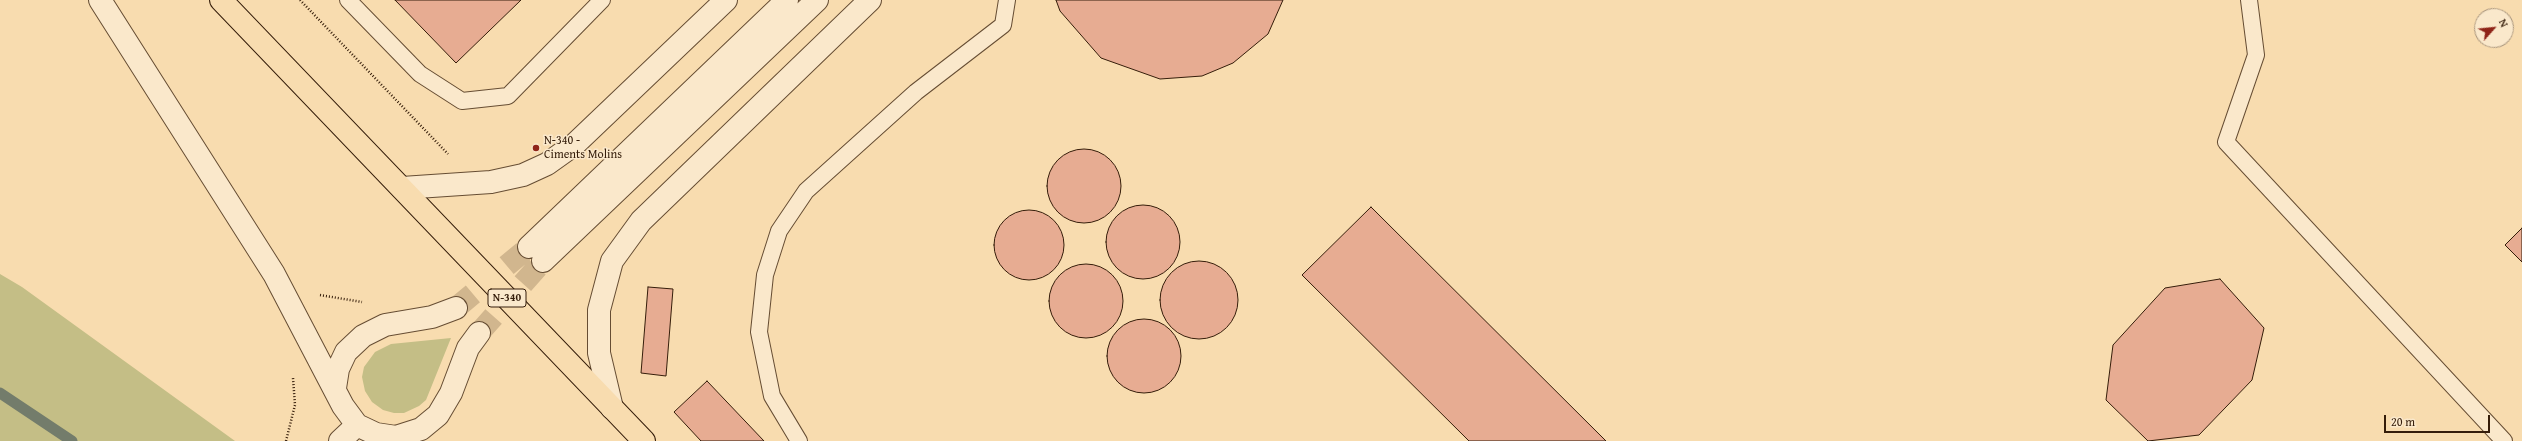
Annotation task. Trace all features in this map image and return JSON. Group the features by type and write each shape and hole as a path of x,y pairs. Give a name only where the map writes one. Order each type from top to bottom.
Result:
{"main road":[{"name":"N-340","path":"221,0 644,441"}],"street":[{"path":"100,0 274,274 335,388 343,406 357,425 376,434 399,439 422,429 438,415 451,393 468,348 479,333"},
{"path":"402,188 491,182 523,175 547,164 575,144 726,0"},
{"path":"786,0 536,254 817,0"},
{"path":"612,408 599,353 599,310 612,261 641,221 870,0"},
{"path":"335,388 338,369 346,352 363,336 385,325 432,317 456,308"},
{"path":"340,441 357,425"}],"lane":[{"path":"348,0 420,74 462,101 508,96 602,0"},
{"path":"799,441 772,396 759,332 765,275 779,231 806,191 916,92 1003,25 1007,0"},
{"path":"2249,0 2256,55 2226,142 2504,441"}],"path":[{"path":"300,0 447,152"},
{"path":"286,440 295,405 292,374"}],"shaded area":[{"path":"0,274 22,287 235,441 0,441"},
{"path":"451,338 426,400 419,406 404,413 394,413 383,410 372,402 365,391 362,377 364,367 375,352 391,344"}],"building":[{"path":"395,0 521,0 456,63"},
{"path":"1056,0 1283,0 1268,34 1233,63 1202,76 1160,79 1101,58 1060,11"},
{"path":"1077,149 1091,149 1105,155 1115,165 1121,179 1121,193 1115,207 1105,217 1091,223 1077,223 1063,217 1053,207 1047,193 1047,179 1053,165 1063,155"},
{"path":"1143,205 1164,211 1174,221 1180,242 1174,263 1164,273 1143,279 1122,273 1112,263 1106,242 1112,221 1122,211"},
{"path":"1371,207 1606,441 1469,441 1302,275"},
{"path":"1029,210 1042,213 1054,220 1061,232 1064,245 1061,258 1054,270 1042,277 1029,280 1016,277 1004,270 997,258 994,245 997,232 1004,220 1016,213"},
{"path":"2522,228 2522,262 2505,245"},
{"path":"1199,261 1214,264 1221,268 1231,278 1235,285 1238,300 1235,315 1231,322 1221,332 1214,336 1199,339 1184,336 1177,332 1167,322 1163,315 1160,300 1163,285 1167,278 1177,268 1184,264"},
{"path":"1086,264 1100,267 1112,275 1120,287 1123,301 1120,315 1112,327 1100,335 1086,338 1072,335 1060,327 1052,315 1049,301 1052,287 1060,275 1072,267"},
{"path":"2220,279 2264,328 2252,380 2199,435 2148,441 2106,400 2113,345 2165,288"},
{"path":"648,287 673,289 666,376 641,373"},
{"path":"1144,319 1158,322 1170,330 1178,342 1181,356 1178,370 1170,382 1158,390 1144,393 1130,390 1118,382 1110,370 1107,356 1110,342 1118,330 1130,322"},
{"path":"707,381 764,441 701,441 674,412"}],"waterway":[{"path":"0,393 72,441"}],"tunnel":[{"path":"456,308 529,247"},
{"path":"479,333 543,261"}],"place":[{"name":"N-340 - Ciments Molins","path":"536,148"}]}
